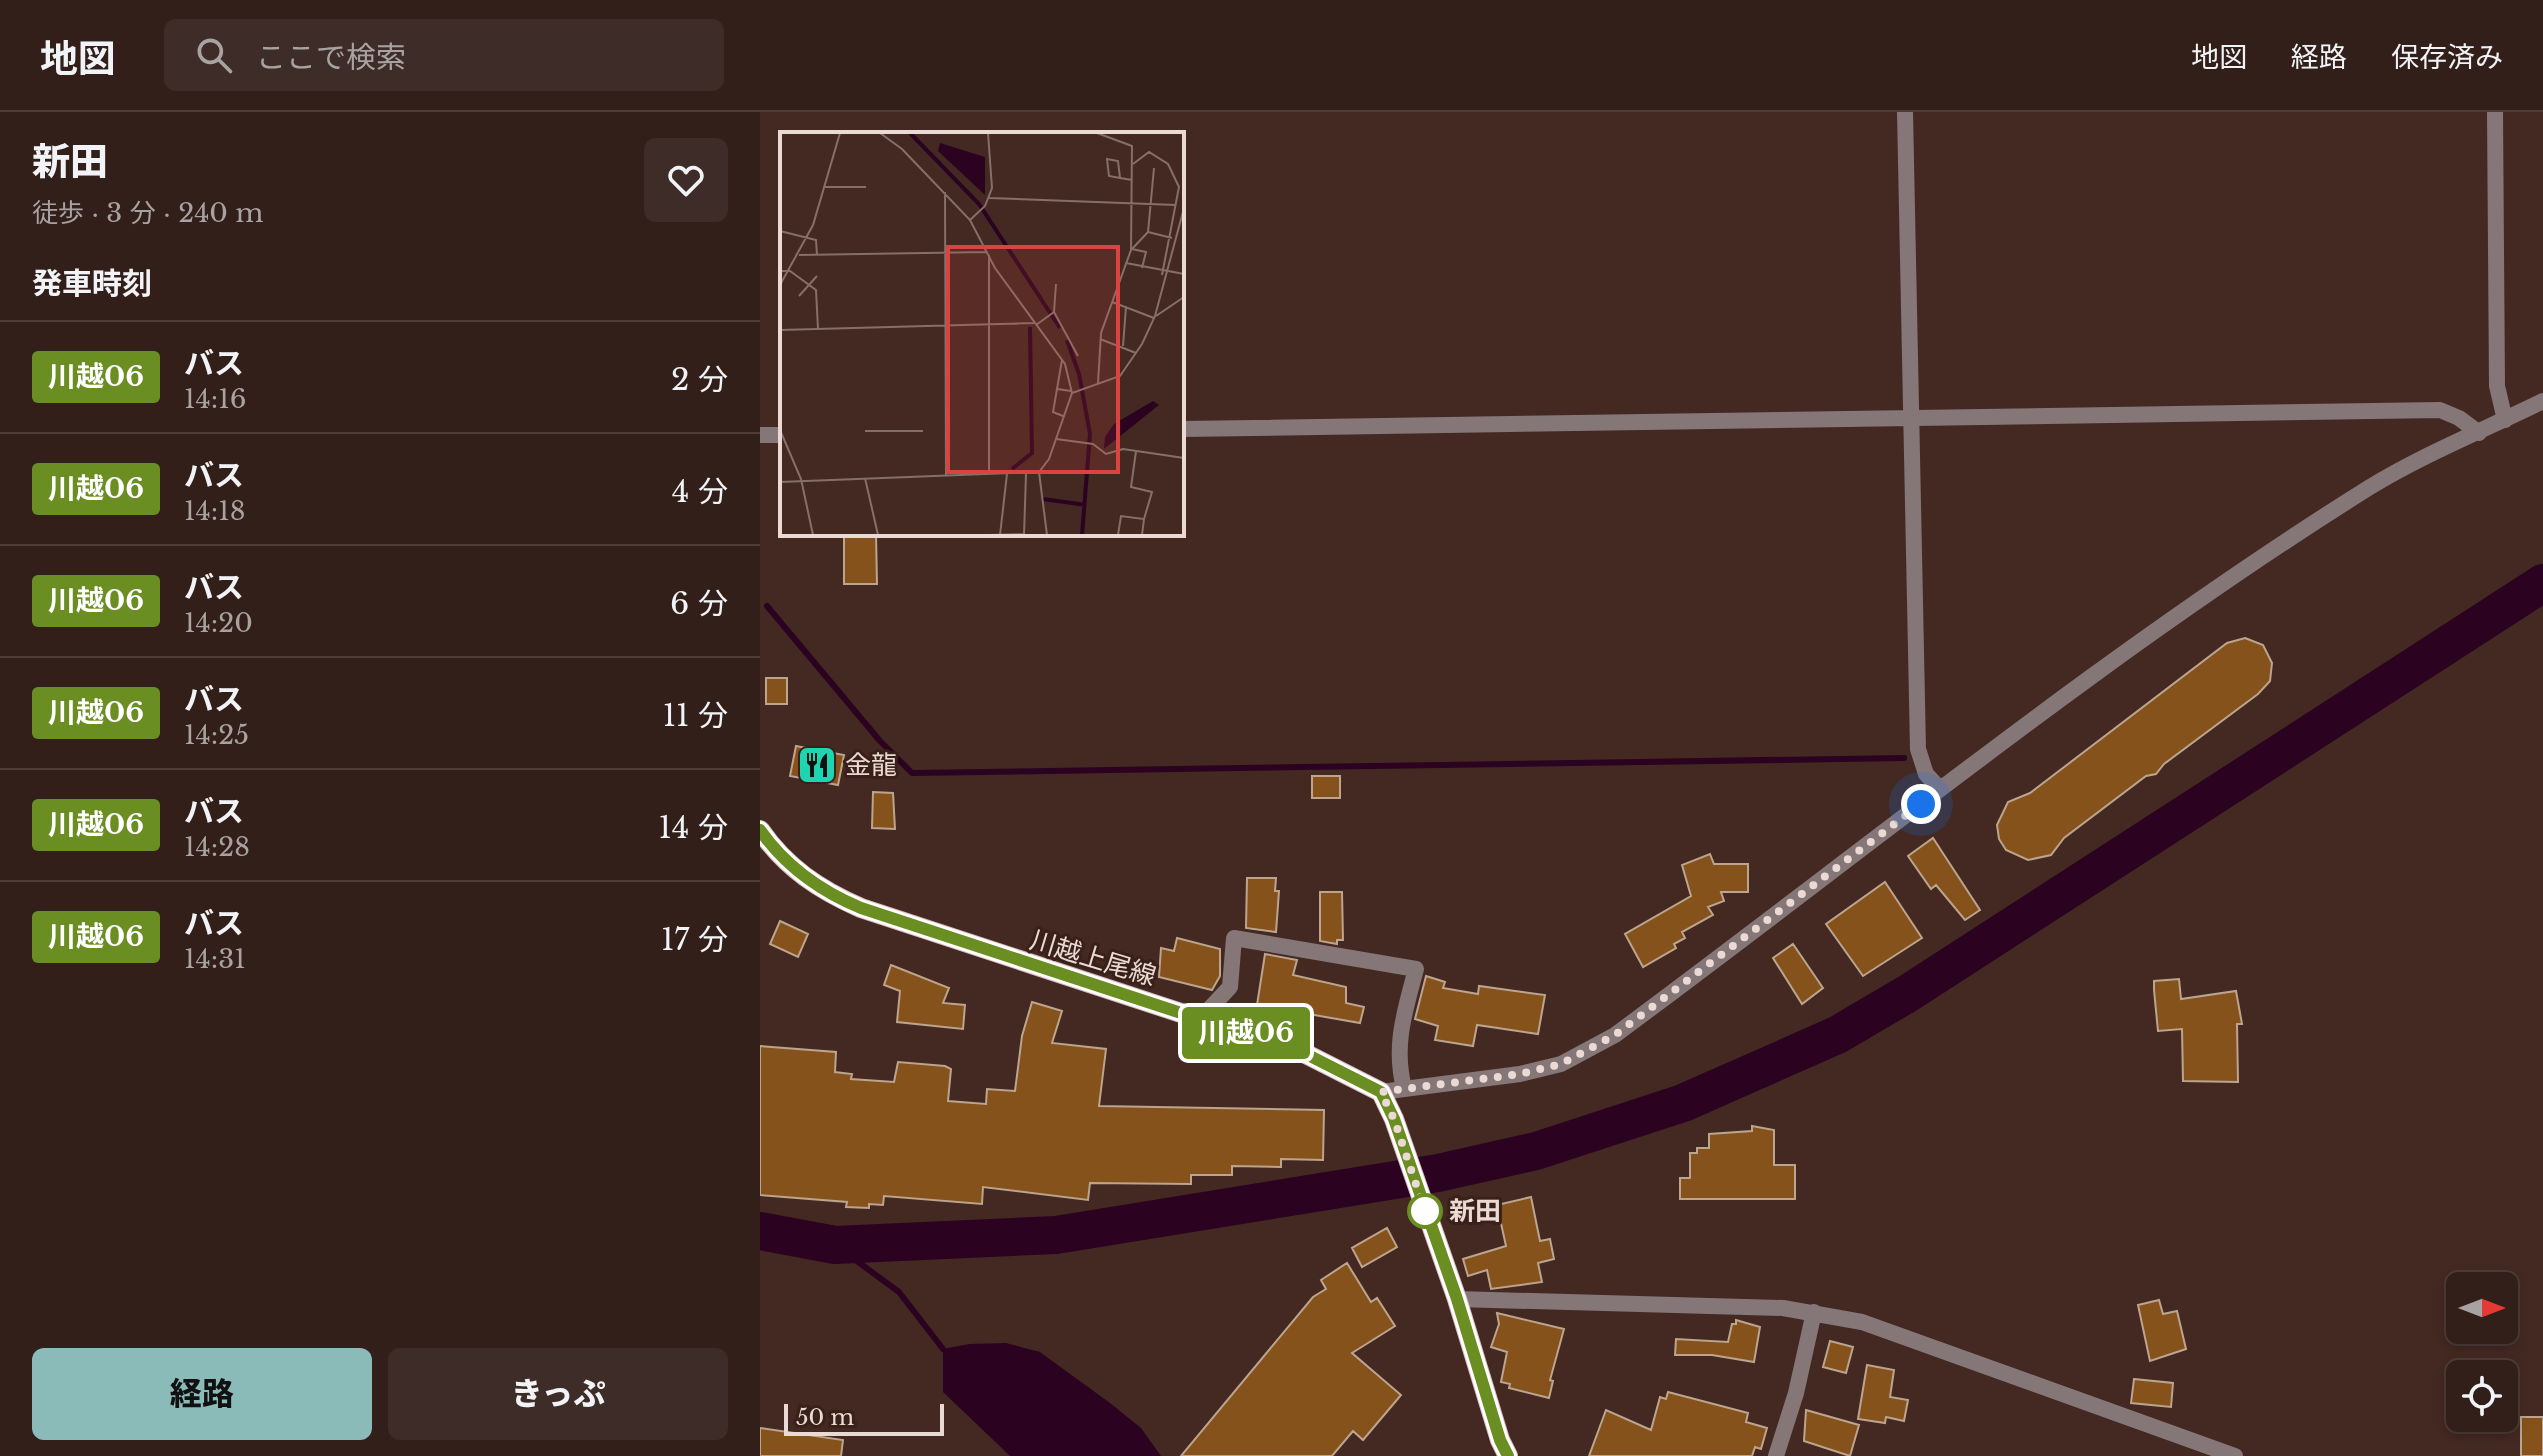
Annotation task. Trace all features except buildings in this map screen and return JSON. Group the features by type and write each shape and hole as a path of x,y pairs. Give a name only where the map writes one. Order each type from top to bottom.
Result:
{"main road":[{"name":"川越上尾線","path":"760,830 774,850 813,884 861,908 1201,1018 1335,1065 1381,1092"},
{"path":"1381,1092 1457,1299 1500,1440 1508,1456"}],"street":[{"path":"1905,112 1918,749 1926,774 1940,789"},
{"path":"2495,112 2497,386 2505,420"},
{"path":"1381,1092 1485,1081 1520,1074 1561,1064 1615,1035 1940,789 2235,576 2373,485 2543,401"},
{"path":"1184,429 2440,410 2459,418 2479,433"},
{"path":"1201,1018 1230,987 1234,938 1416,969 1398,1038 1397,1063 1404,1088"},
{"path":"1457,1299 1783,1308 1814,1312 1897,1334 2235,1456"},
{"path":"1776,1456 1796,1393 1814,1312"}],"shaded area":[{"path":"1006,1343 1040,1352 1110,1403 1141,1428 1161,1456 1010,1456 943,1392 943,1349 969,1344"}],"waterway":[{"path":"760,1231 835,1245 1056,1235 1438,1173 1536,1151 1683,1103 1837,1035 1907,994 2543,583"},
{"path":"767,606 880,741 912,773 1904,758"},
{"path":"835,1245 899,1292 943,1349"}],"bus line":[{"name":"川越06","path":"760,830 790,865 834,897 1018,962 1306,1054 1335,1065 1381,1092 1401,1136 1457,1299 1500,1440 1508,1456"}],"place":[{"name":"金龍","path":"817,765"},
{"name":"新田","path":"1425,1211"}],"route":[{"path":"1425,1211 1394,1119 1381,1092 1485,1081 1561,1064 1615,1035 1921,804"}]}
